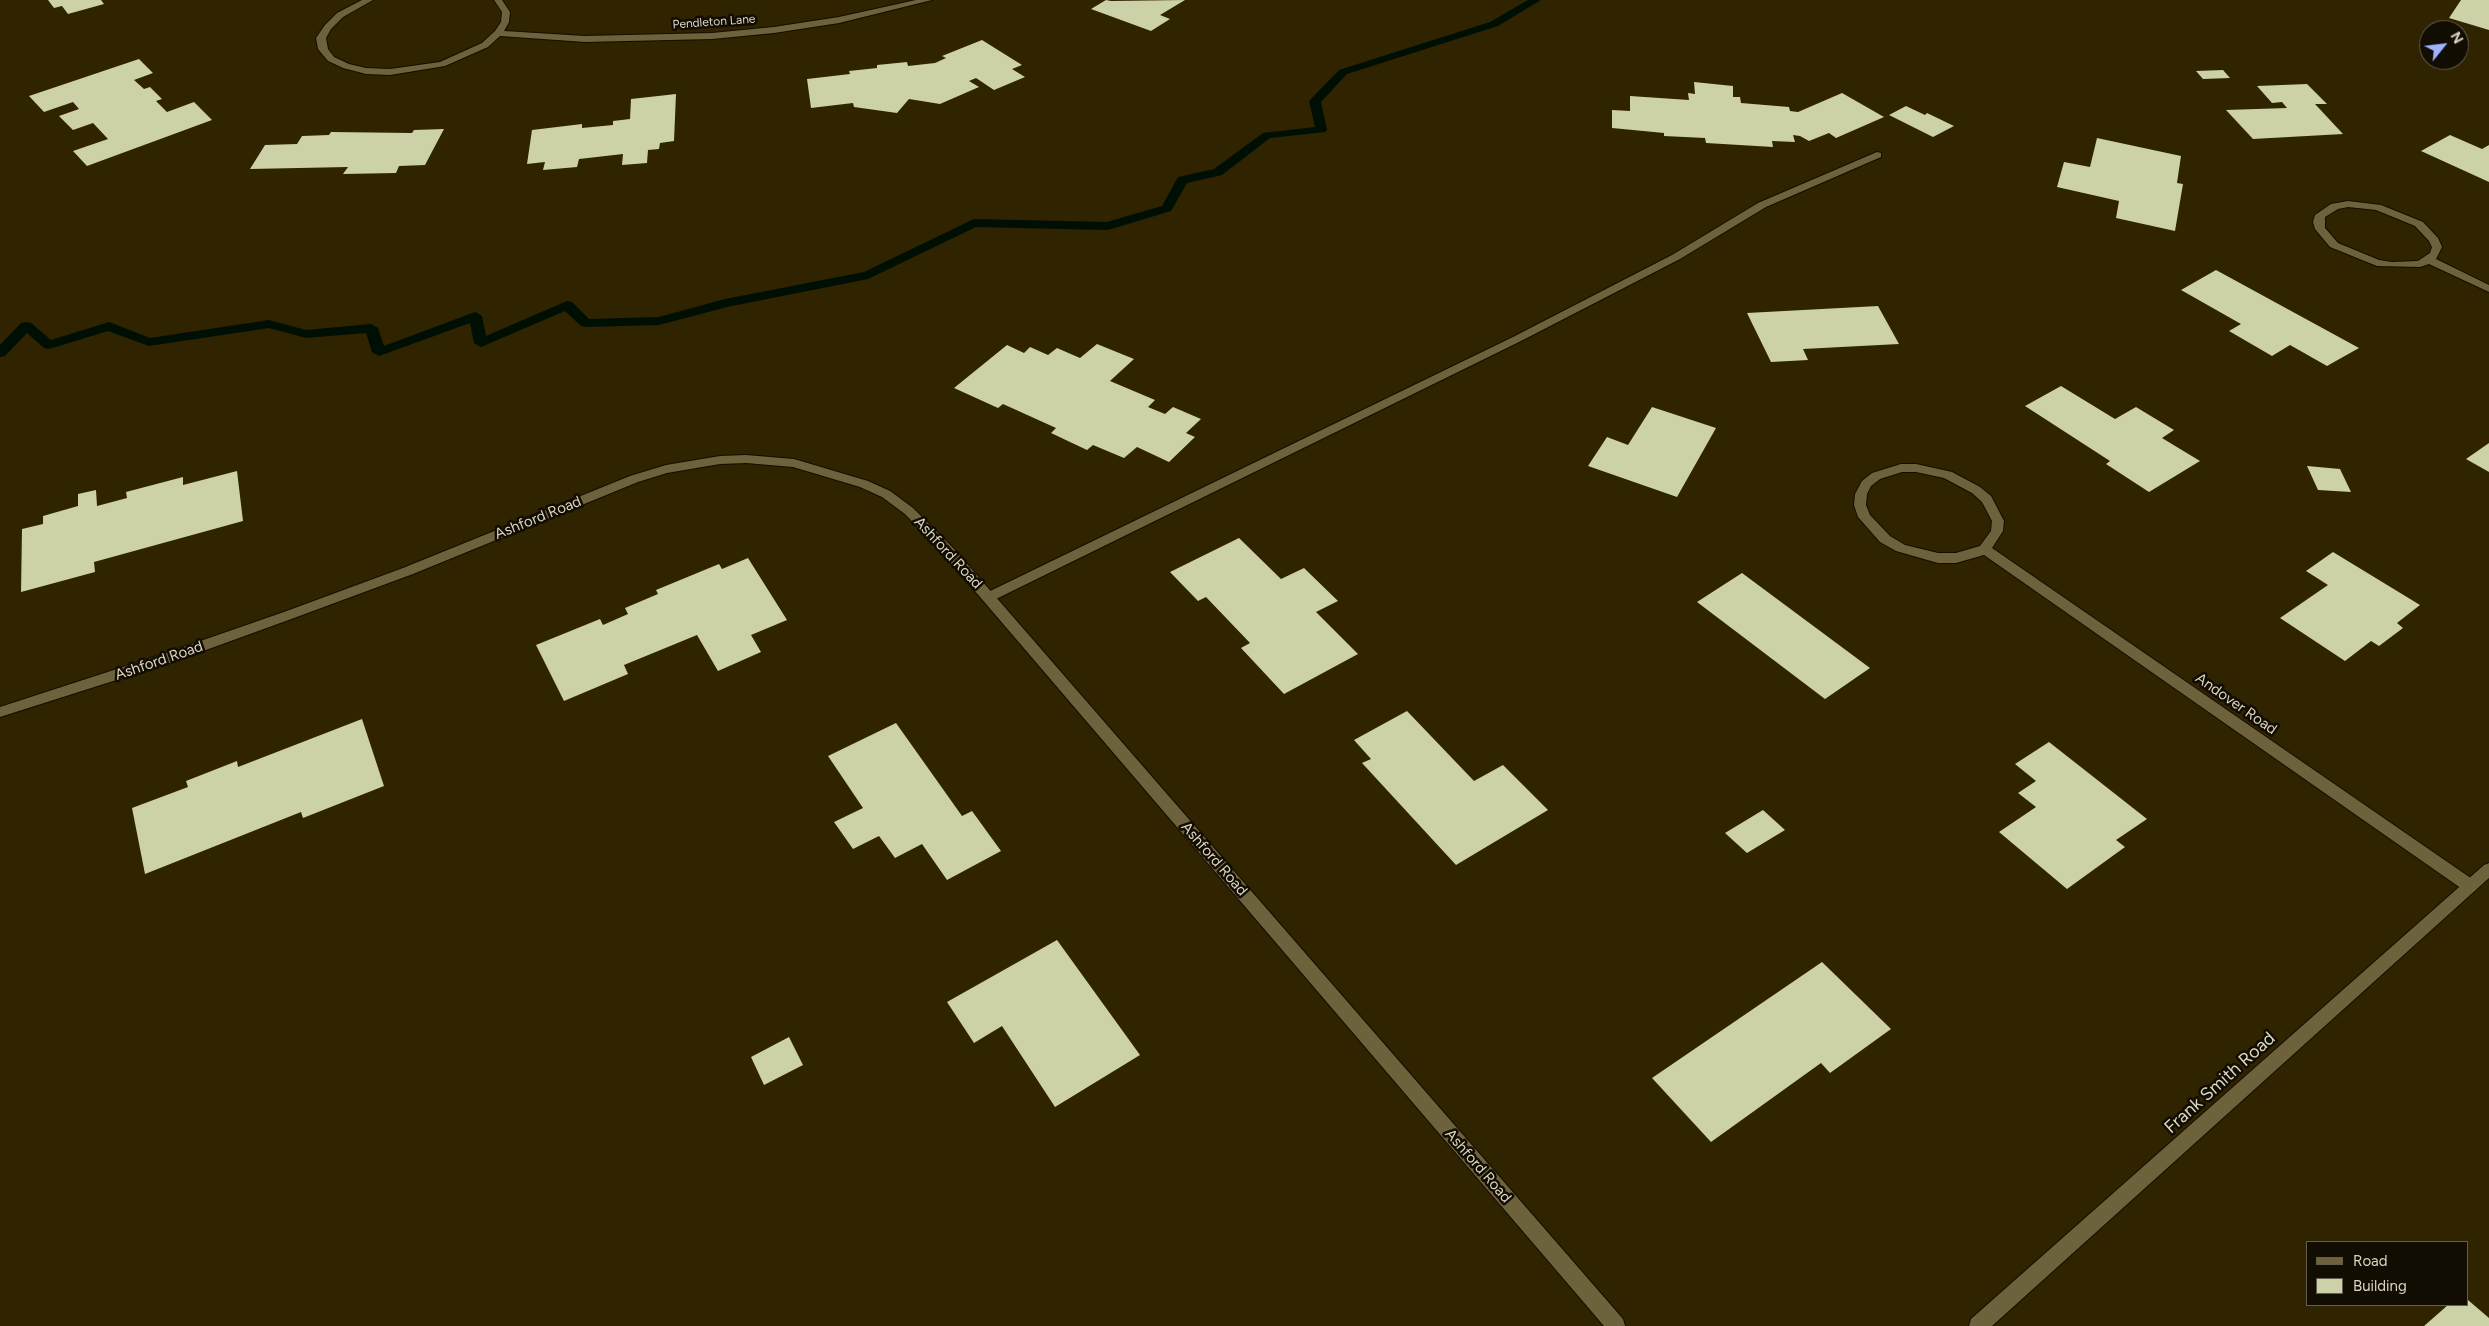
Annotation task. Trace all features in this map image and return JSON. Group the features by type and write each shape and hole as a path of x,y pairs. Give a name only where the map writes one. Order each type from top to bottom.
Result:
{"street":[{"path":"369,0 340,15 328,26 321,38 323,50 330,59 346,66 366,71 390,72 442,64 466,55 485,44 498,33 505,22 506,12 498,0"},
{"name":"Pendleton Lane","path":"498,33 585,39 712,36 774,30 839,20 928,0"},
{"path":"988,597 1518,339 1676,257 1762,205 1877,155"},
{"path":"2429,260 2435,254 2437,248 2434,240 2424,228 2406,217 2377,207 2355,204 2335,206 2320,215 2318,222 2320,229 2326,237 2334,245 2361,258 2400,266 2420,264 2429,260 2489,289"},
{"name":"Ashford Road","path":"0,712 168,658 289,615 408,571 634,479 666,469 720,460 746,459 794,463 841,475 886,494 910,511 988,597 1616,1326"},
{"path":"1916,468 1948,475 1976,490 1994,510 1998,521 1997,532 1985,549 1972,555 1956,558 1938,558 1901,548 1873,528 1864,517 1860,505 1861,494 1866,484 1876,476 1887,471 1916,468"},
{"name":"Andover Road","path":"1985,549 2470,886"},
{"name":"Frank Smith Road","path":"1978,1326 2489,869"}],"building":[{"path":"48,0 101,0 104,4 68,14 62,6 54,8"},
{"path":"1106,0 1185,0 1160,15 1170,19 1151,31 1091,9"},
{"path":"2461,0 2489,0 2489,30 2469,24 2469,20 2449,18"},
{"path":"982,40 1022,65 1012,69 1025,77 994,90 976,78 969,81 979,87 940,104 909,99 897,113 854,107 853,103 811,108 807,79 850,74 849,71 877,68 877,65 907,62 908,66 935,63 946,58 942,56"},
{"path":"139,59 153,73 134,80 144,89 150,87 162,99 156,101 167,112 194,102 212,120 87,166 73,151 108,139 93,123 73,130 59,116 79,109 73,102 44,112 29,96"},
{"path":"2223,70 2230,78 2203,79 2196,71"},
{"path":"1694,82 1733,86 1733,97 1740,97 1741,103 1789,107 1790,111 1798,112 1842,93 1884,117 1836,138 1829,133 1809,141 1800,136 1793,135 1795,142 1772,141 1773,147 1706,143 1705,138 1664,136 1664,133 1612,128 1612,110 1630,111 1630,96 1689,100 1688,93 1695,94"},
{"path":"2307,84 2327,104 2315,104 2343,134 2253,139 2226,110 2287,108 2282,102 2272,103 2257,86"},
{"path":"676,94 674,141 660,143 659,149 648,150 647,163 622,165 623,154 579,159 577,167 543,170 545,162 527,164 532,130 582,124 582,128 613,125 613,121 630,119 631,99"},
{"path":"1906,106 1925,115 1927,113 1954,126 1933,137 1889,115"},
{"path":"444,129 425,165 399,166 396,173 343,174 348,167 250,169 265,145 297,144 302,136 329,135 331,132 412,133 414,130"},
{"path":"2450,135 2482,149 2489,145 2489,182 2421,151"},
{"path":"2097,138 2181,156 2177,183 2183,184 2175,231 2116,218 2119,201 2057,187 2064,162 2090,167"},
{"path":"2216,270 2359,348 2327,366 2290,345 2272,356 2229,331 2241,324 2181,290"},
{"path":"1878,306 1899,344 1803,349 1808,360 1771,362 1747,313"},
{"path":"1097,344 1134,359 1110,381 1155,400 1148,407 1165,414 1173,407 1201,419 1186,433 1195,437 1169,462 1137,447 1124,458 1093,445 1087,450 1051,433 1056,428 1003,404 998,408 954,388 1007,345 1024,353 1030,347 1048,355 1057,348 1080,358"},
{"path":"2061,386 2115,419 2136,407 2174,430 2162,438 2200,461 2149,492 2106,464 2110,461 2025,406"},
{"path":"1652,407 1716,428 1677,497 1588,466 1607,437 1628,445"},
{"path":"2489,443 2489,472 2466,459"},
{"path":"2307,466 2340,469 2351,492 2318,490"},
{"path":"237,471 243,521 94,562 95,572 21,592 22,529 43,524 43,516 78,506 78,494 96,490 97,506 127,498 126,492 183,477 183,485"},
{"path":"1239,538 1281,579 1304,568 1338,601 1316,612 1358,654 1284,694 1241,648 1250,643 1206,597 1198,601 1170,572"},
{"path":"2333,552 2420,605 2397,623 2403,628 2379,646 2371,641 2345,661 2280,618 2328,585 2306,571"},
{"path":"748,558 787,620 751,635 761,652 718,671 697,635 624,665 628,674 564,701 536,645 600,619 603,625 628,614 625,608 658,594 656,590 719,564 722,569"},
{"path":"1742,573 1870,668 1825,699 1697,602"},
{"path":"1407,711 1474,781 1503,765 1548,810 1456,865 1362,763 1371,759 1354,740"},
{"path":"362,719 384,786 303,818 301,812 145,874 132,808 188,787 186,781 237,761 238,767"},
{"path":"896,723 962,816 972,811 1001,851 947,880 922,844 895,858 879,836 853,849 834,822 863,808 828,756"},
{"path":"2049,742 2147,819 2116,840 2125,847 2067,889 1999,832 2036,807 2018,793 2036,781 2015,764"},
{"path":"1763,810 1785,830 1747,853 1725,833"},
{"path":"1057,940 1140,1055 1055,1107 1002,1026 974,1043 947,1002"},
{"path":"1822,962 1891,1029 1830,1073 1821,1063 1711,1142 1652,1078"},
{"path":"789,1037 803,1065 764,1085 751,1057"},
{"path":"2469,1301 2489,1318 2489,1326 2424,1326 2447,1306 2469,1306"}],"waterway":[{"path":"0,353 26,326 49,345 109,326 149,342 269,324 306,334 371,328 379,352 475,316 481,343 567,305 586,323 659,321 725,303 868,275 974,223 1108,226 1167,208 1182,180 1218,172 1267,135 1321,130 1315,101 1343,72 1494,24 1536,0"}]}
